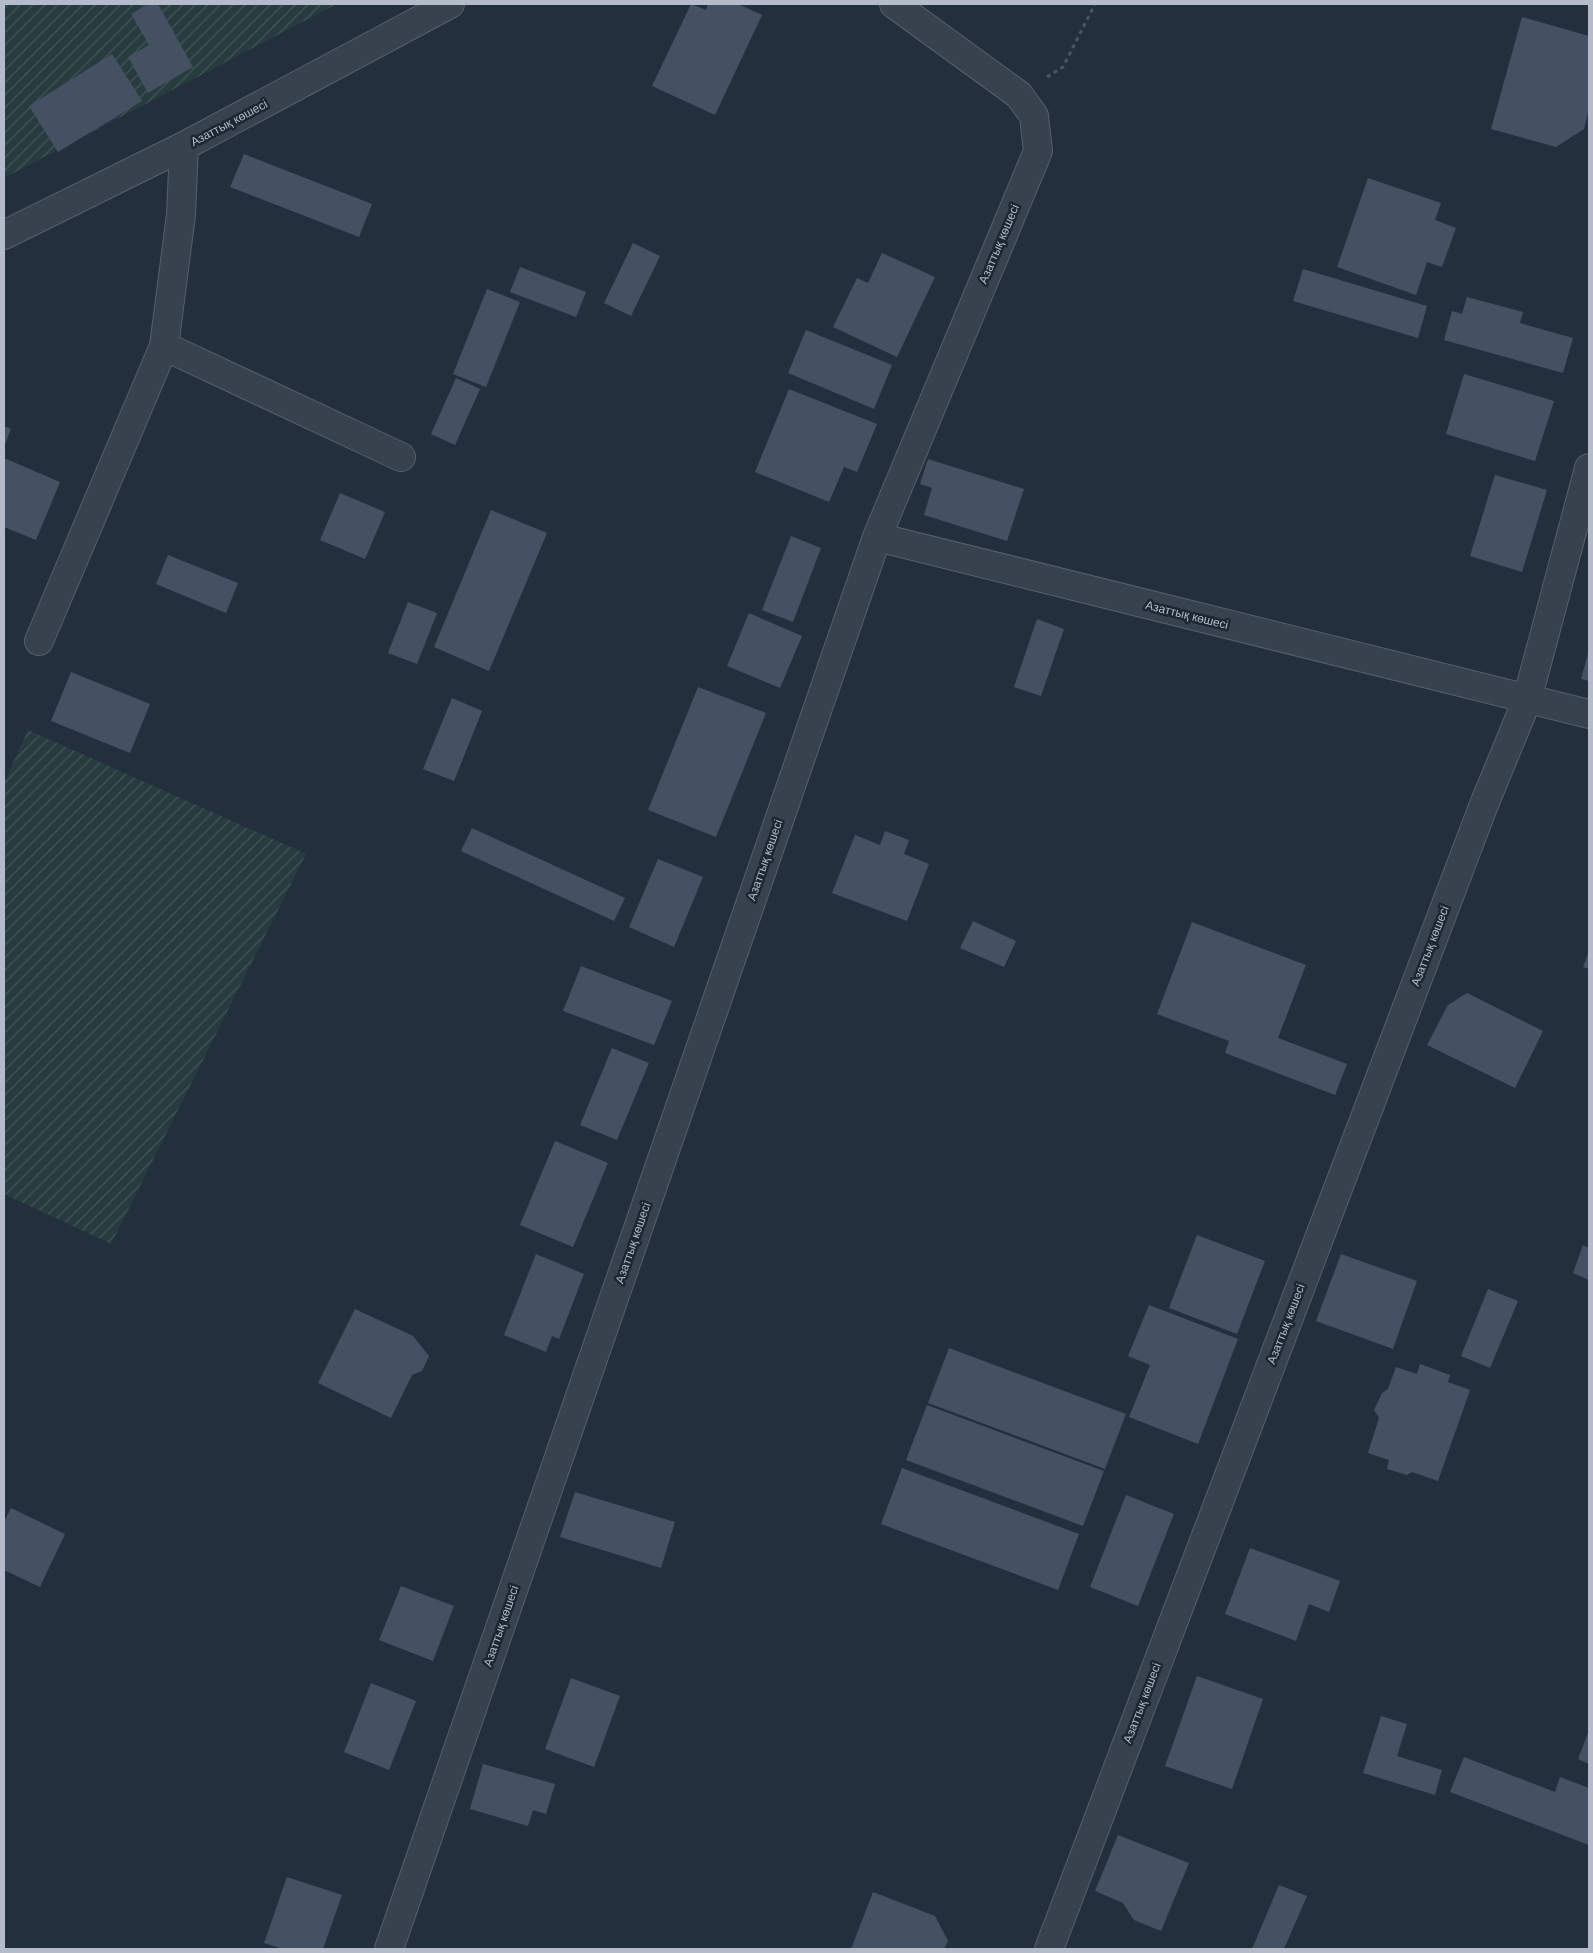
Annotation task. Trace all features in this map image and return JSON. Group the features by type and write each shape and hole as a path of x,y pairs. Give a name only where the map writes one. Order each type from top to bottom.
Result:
{"street":[{"name":"Азаттық көшесі","path":"4,235 184,146 450,4"},
{"name":"Азаттық көшесі","path":"389,1949 877,537 1038,151 1034,116 1019,95 894,4"},
{"path":"39,640 164,346 181,215 184,146"},
{"path":"164,346 401,457"},
{"name":"Азаттық көшесі","path":"1049,1949 1479,816 1526,700 1589,468"},
{"name":"Азаттық көшесі","path":"877,537 1526,700 1589,714"}],"path":[{"path":"1019,95 1063,68 1095,4"}],"green space":[{"path":"4,4 337,4 4,178"},
{"path":"28,730 306,854 111,1244 4,1194 4,783"}],"building":[{"path":"149,4 158,4 193,67 148,93 128,57 149,45 131,14"},
{"path":"691,4 706,10 708,4 738,4 762,15 715,115 652,86"},
{"path":"1522,17 1589,36 1589,109 1584,129 1556,147 1491,129"},
{"path":"112,54 142,101 58,152 29,106"},
{"path":"244,154 372,204 359,237 230,187"},
{"path":"1368,178 1441,203 1435,220 1456,228 1442,267 1427,262 1416,295 1337,267"},
{"path":"633,243 660,256 631,316 604,303"},
{"path":"882,253 935,277 897,357 833,327 857,278 868,283"},
{"path":"520,267 586,292 576,317 510,292"},
{"path":"1303,269 1427,306 1418,338 1293,301"},
{"path":"487,289 520,302 486,387 453,374"},
{"path":"1467,297 1523,312 1520,323 1573,338 1563,373 1444,340 1452,311 1462,314"},
{"path":"806,330 892,365 874,409 788,373"},
{"path":"1464,374 1554,401 1535,461 1446,434"},
{"path":"456,378 480,389 455,445 431,434"},
{"path":"789,389 877,424 857,472 844,467 829,502 755,472"},
{"path":"4,426 11,429 4,447"},
{"path":"4,458 60,482 36,540 4,527"},
{"path":"928,459 1024,489 1007,541 924,515 932,488 920,484"},
{"path":"1495,475 1547,490 1522,572 1470,556"},
{"path":"340,493 385,512 365,559 320,540"},
{"path":"491,510 547,533 489,671 434,647"},
{"path":"791,536 821,548 793,622 762,610"},
{"path":"168,555 238,583 226,613 156,584"},
{"path":"408,602 437,613 417,664 388,653"},
{"path":"749,613 802,636 780,688 727,666"},
{"path":"1037,619 1064,629 1041,696 1014,687"},
{"path":"1589,650 1589,681 1581,679"},
{"path":"71,672 150,704 130,753 51,721"},
{"path":"698,687 766,713 716,837 648,810"},
{"path":"452,698 482,711 454,781 423,769"},
{"path":"472,828 625,898 614,921 461,851"},
{"path":"885,831 909,840 904,854 929,864 907,921 832,893 855,835 880,845"},
{"path":"658,859 703,877 674,947 629,927"},
{"path":"973,921 1016,941 1004,967 960,948"},
{"path":"1192,922 1306,965 1278,1038 1347,1064 1335,1095 1225,1053 1229,1041 1157,1014"},
{"path":"1589,951 1589,969 1583,967"},
{"path":"581,966 672,1001 654,1045 563,1011"},
{"path":"1467,993 1543,1031 1515,1088 1427,1045 1448,1005"},
{"path":"612,1048 649,1063 617,1140 580,1125"},
{"path":"555,1141 608,1163 573,1247 520,1225"},
{"path":"1197,1235 1265,1261 1237,1334 1169,1308"},
{"path":"1583,1245 1589,1248 1589,1280 1573,1273"},
{"path":"536,1254 584,1274 559,1339 552,1336 546,1352 504,1335"},
{"path":"1341,1254 1417,1281 1393,1349 1316,1321"},
{"path":"1488,1289 1518,1301 1490,1368 1461,1356"},
{"path":"1149,1305 1238,1339 1198,1444 1129,1417 1150,1365 1128,1356"},
{"path":"355,1309 413,1336 429,1356 422,1371 412,1375 391,1418 318,1383"},
{"path":"949,1348 1126,1414 1105,1469 928,1403"},
{"path":"1420,1364 1450,1375 1448,1382 1470,1390 1438,1481 1412,1472 1407,1475 1387,1469 1389,1460 1368,1453 1379,1418 1374,1410 1382,1393 1388,1389 1396,1367 1417,1374"},
{"path":"927,1405 1104,1471 1083,1526 906,1460"},
{"path":"902,1468 1079,1534 1058,1590 881,1524"},
{"path":"575,1492 675,1522 661,1568 560,1537"},
{"path":"1126,1495 1174,1514 1138,1606 1090,1587"},
{"path":"11,1508 65,1534 40,1587 4,1570 4,1522"},
{"path":"1250,1548 1340,1581 1329,1612 1309,1604 1296,1641 1225,1614"},
{"path":"401,1586 454,1606 433,1661 379,1640"},
{"path":"1197,1676 1263,1699 1232,1789 1165,1766"},
{"path":"571,1678 620,1696 594,1767 545,1749"},
{"path":"371,1683 416,1701 389,1770 344,1752"},
{"path":"1381,1716 1407,1724 1397,1756 1442,1770 1435,1795 1363,1773"},
{"path":"1589,1730 1589,1764 1578,1759"},
{"path":"1464,1757 1555,1792 1560,1777 1589,1788 1589,1845 1450,1792"},
{"path":"483,1764 555,1784 546,1814 533,1810 528,1826 470,1809"},
{"path":"1118,1835 1189,1863 1161,1931 1134,1920 1123,1903 1095,1891"},
{"path":"287,1877 342,1895 323,1949 283,1949 264,1943"},
{"path":"1279,1885 1307,1896 1284,1949 1252,1949"},
{"path":"873,1892 935,1916 948,1941 944,1949 851,1949"}]}
